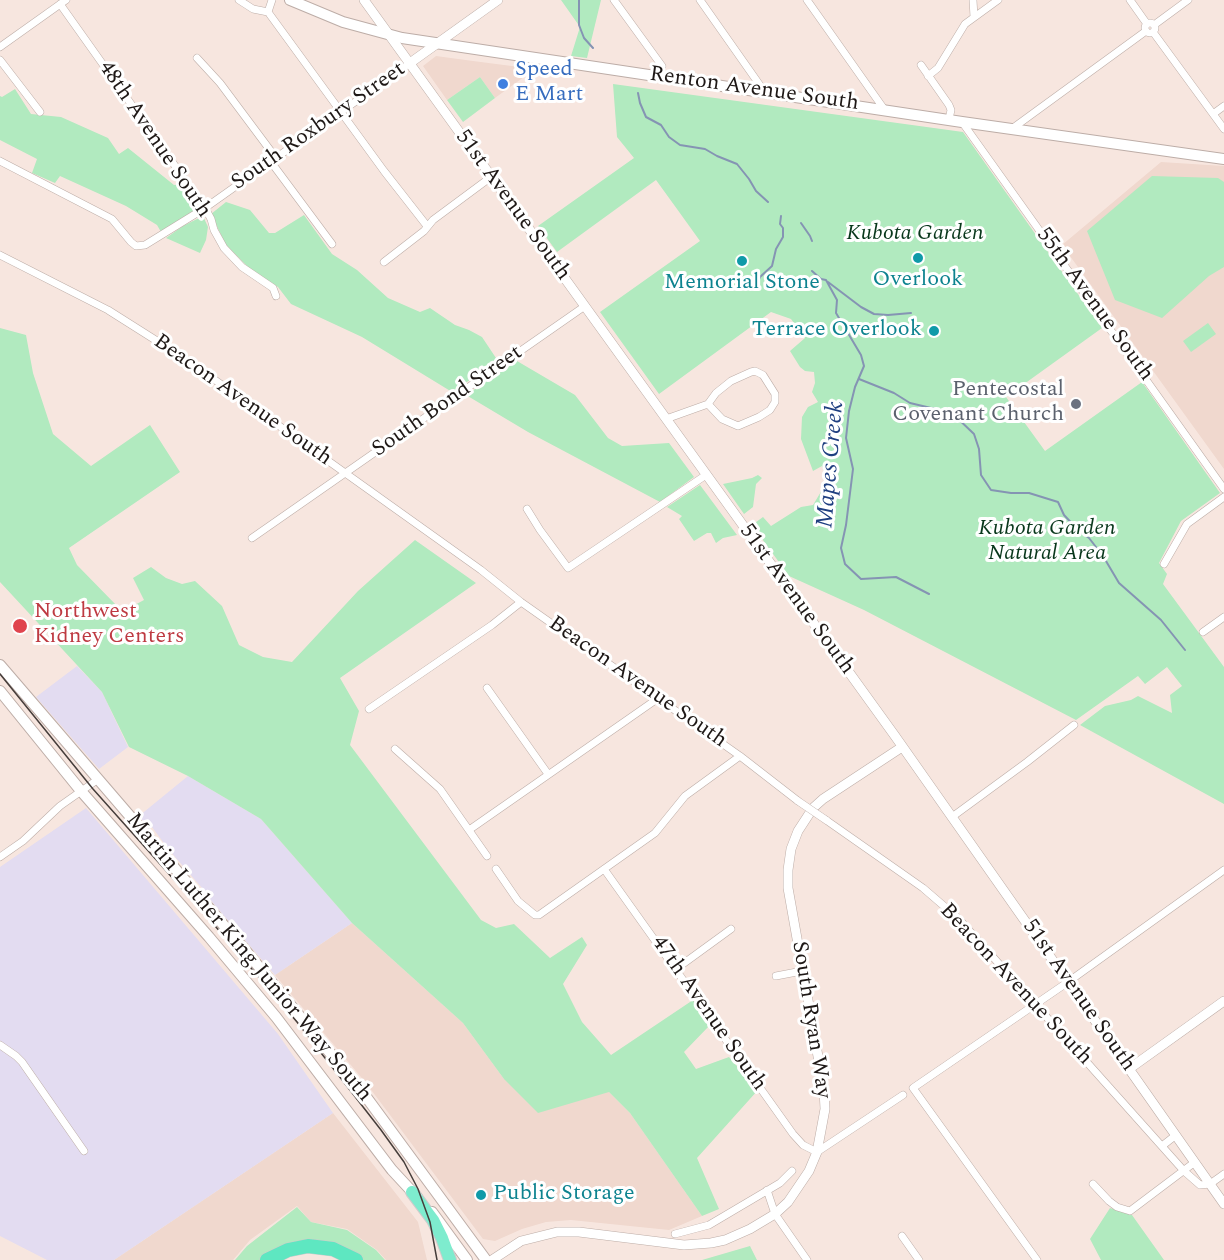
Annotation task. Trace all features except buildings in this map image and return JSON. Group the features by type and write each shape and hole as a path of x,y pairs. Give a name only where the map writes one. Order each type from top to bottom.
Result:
{"highway":[{"path":"412,1192 433,1220 450,1260"},
{"path":"267,1260 288,1250 308,1246 333,1249 356,1260"}],"main road":[{"name":"Renton Avenue South","path":"290,0 343,22 389,36 1224,159"},
{"name":"Martin Luther King Junior Way South","path":"0,665 245,950 364,1094 486,1260"},
{"name":"Martin Luther King Junior Way South","path":"0,691 81,792 276,1017 393,1170 438,1218 467,1260"}],"street":[{"path":"239,0 254,9 268,12 427,226"},
{"path":"268,12 272,0"},
{"name":"51st Avenue South","path":"364,0 902,747 1224,1204"},
{"name":"South Roxbury Street","path":"0,161 112,219 136,246 145,245 205,208 498,0"},
{"path":"614,0 662,66"},
{"path":"700,0 764,91"},
{"path":"807,0 884,109"},
{"path":"973,0 974,17"},
{"path":"928,76 938,68 963,27 998,0"},
{"path":"1130,0 1224,129"},
{"path":"1013,128 1188,0"},
{"path":"0,47 63,2"},
{"name":"48th Avenue South","path":"63,2 205,208 224,248 242,267 273,288 276,296"},
{"path":"461,27 460,39 465,48"},
{"path":"197,58 220,83 332,244"},
{"path":"0,60 39,112"},
{"path":"921,65 949,105 951,110 949,119"},
{"path":"1213,114 1224,106"},
{"name":"55th Avenue South","path":"962,122 1224,489"},
{"path":"384,262 491,177"},
{"name":"Beacon Avenue South","path":"0,255 108,310 146,333 481,570 521,602 923,888 959,919 1184,1171 1200,1185 1210,1184"},
{"name":"South Bond Street","path":"252,538 585,306"},
{"path":"666,419 708,404 716,393 731,381 755,371 767,379 775,396 770,410 738,426 722,419 708,404"},
{"path":"527,509 568,568 706,475"},
{"path":"1164,564 1187,524 1224,497"},
{"path":"369,709 492,625 521,602"},
{"path":"1203,632 1224,617"},
{"path":"487,688 548,774"},
{"path":"469,830 657,699"},
{"path":"952,817 1074,725"},
{"name":"South Ryan Way","path":"492,1260 521,1241 557,1232 579,1232 684,1245 711,1243 738,1235 775,1214 800,1186 817,1152 825,1110 824,1090 788,882 789,861 796,836 807,817 823,799 902,747"},
{"path":"395,749 440,789 487,856"},
{"path":"496,869 518,902 534,915 538,915 662,827 686,795 740,756"},
{"path":"0,857 23,841 60,806 97,780"},
{"name":"47th Avenue South","path":"604,869 793,1134 803,1146 817,1152"},
{"path":"1037,1260 913,1088 1068,982 1224,870"},
{"path":"676,969 731,929"},
{"path":"776,976 802,971"},
{"path":"1130,1069 1224,1001"},
{"path":"0,1045 22,1062 84,1151"},
{"path":"817,1152 903,1095"},
{"path":"1162,1146 1176,1135"},
{"path":"1093,1184 1117,1207 1130,1211 1195,1162"},
{"path":"675,1234 709,1226 780,1183 792,1171"},
{"path":"1210,1184 1224,1174"},
{"path":"767,1190 775,1214 807,1260"},
{"path":"902,1236 919,1260"}],"shaded area":[{"path":"436,56 535,69 495,98 480,77 447,100 423,66"},
{"path":"1161,162 1224,166 1224,469 1062,245"},
{"path":"77,666 102,692 128,747 99,769 36,697"},
{"path":"188,776 261,819 352,923 275,975 201,889 152,827 149,829 139,816"},
{"path":"86,808 278,1034 333,1113 114,1260 47,1260 0,1236 0,867"},
{"name":"Public Storage","path":"352,923 463,1023 504,1079 609,1092 630,1113 702,1216 669,1230 571,1220 546,1222 522,1229 495,1241 483,1239 366,1083 275,975"},
{"path":"333,1113 418,1222 427,1260 386,1260 377,1250 347,1229 311,1222 297,1206 250,1240 233,1260 114,1260"}],"green space":[{"path":"561,0 601,0 587,58 571,56 580,27"},
{"path":"480,77 495,98 463,122 447,100"},
{"path":"613,84 963,132 1102,328 1006,397 1045,451 1142,382 1220,493 1181,521 1159,563 1167,574 1163,584 1224,667 1224,804 1080,725 1105,706 1138,696 1172,713 1170,695 1182,686 1167,667 1145,684 1138,676 1076,720 864,610 789,576 752,525 763,517 771,526 801,507 813,505 828,480 822,466 813,471 801,439 802,417 808,407 818,402 812,392 815,383 814,372 805,371 800,367 790,351 805,338 791,319 771,312 659,394 600,312 700,241 677,209 656,180 557,252 538,226 634,158 617,137"},
{"path":"15,89 31,114 61,117 108,138 119,154 128,148 174,185 184,184 197,202 196,210 161,232 157,225 126,206 60,176 55,183 32,173 37,159 0,140 0,96"},
{"path":"1152,176 1218,178 1224,182 1224,267 1209,276 1162,318 1115,300 1087,231"},
{"path":"226,202 250,210 269,233 275,233 304,215 332,254 357,270 388,298 420,312 430,308 455,325 482,337 498,361 452,392 362,337 291,304 278,287 250,269 226,245 211,214"},
{"path":"203,216 208,227 206,240 200,253 166,238 183,226"},
{"path":"1208,323 1216,334 1191,352 1183,341"},
{"path":"0,328 26,335 33,373 53,434 91,466 150,425 180,472 69,548 77,565 119,608 129,608 144,600 133,578 151,567 166,578 182,584 195,581 222,606 239,645 263,657 292,662 358,591 415,540 476,583 340,678 359,711 350,745 481,920 496,928 514,924 550,958 582,937 587,945 563,984 582,1022 611,1055 693,1000 710,1025 684,1052 696,1069 729,1057 758,1090 697,1158 719,1209 702,1216 630,1113 609,1092 538,1113 504,1079 463,1023 352,923 261,819 188,776 129,747 102,692 0,582"},
{"path":"517,361 575,395 608,438 622,446 669,443 694,477 660,502 528,432 466,395"},
{"path":"758,475 762,478 756,484 753,507 744,514 723,484"},
{"path":"700,485 737,535 723,538 716,543 711,533 707,533 694,541 679,519 682,516 667,507"},
{"path":"297,1207 311,1222 347,1230 376,1250 385,1260 363,1260 325,1243 262,1260 235,1260 247,1246"},
{"path":"1110,1208 1132,1215 1164,1260 1101,1260 1090,1239"},
{"path":"750,1246 757,1260 702,1260"}],"waterway":[{"name":"Mapes Creek","path":"579,0 579,25 584,38 593,48"},
{"name":"Mapes Creek","path":"638,93 646,117 661,125 669,137 680,145 705,149 737,164 756,191 768,202"},
{"path":"756,286 760,277 772,266 776,249 783,237 781,216"},
{"name":"Mapes Creek","path":"801,223 812,241"},
{"name":"Mapes Creek","path":"812,271 821,279 826,280 837,300 836,313 861,355 864,366 855,387 846,438 853,469 841,548 845,564 861,579 896,577 929,594"},
{"path":"828,282 874,314 911,313"},
{"path":"859,379 894,393 910,403 952,413 974,434 979,449 981,475 991,490 1029,493 1058,502 1064,515 1089,538 1103,556 1119,583 1161,620 1185,650"}],"tram line":[{"path":"0,674 93,789 297,1022 381,1130 404,1162 418,1189 430,1222 437,1260"}],"place":[{"name":"Speed E Mart","path":"503,84"},
{"name":"Overlook","path":"918,258"},
{"name":"Memorial Stone","path":"742,261"},
{"name":"Terrace Overlook","path":"934,331"},
{"name":"Pentecostal Covenant Church","path":"1076,404"},
{"name":"Northwest Kidney Centers","path":"20,626"},
{"name":"Public Storage","path":"481,1195"}],"park label":[{"name":"Kubota Garden","path":"915,235"},
{"name":"Kubota Garden Natural Area","path":"1047,542"}]}
